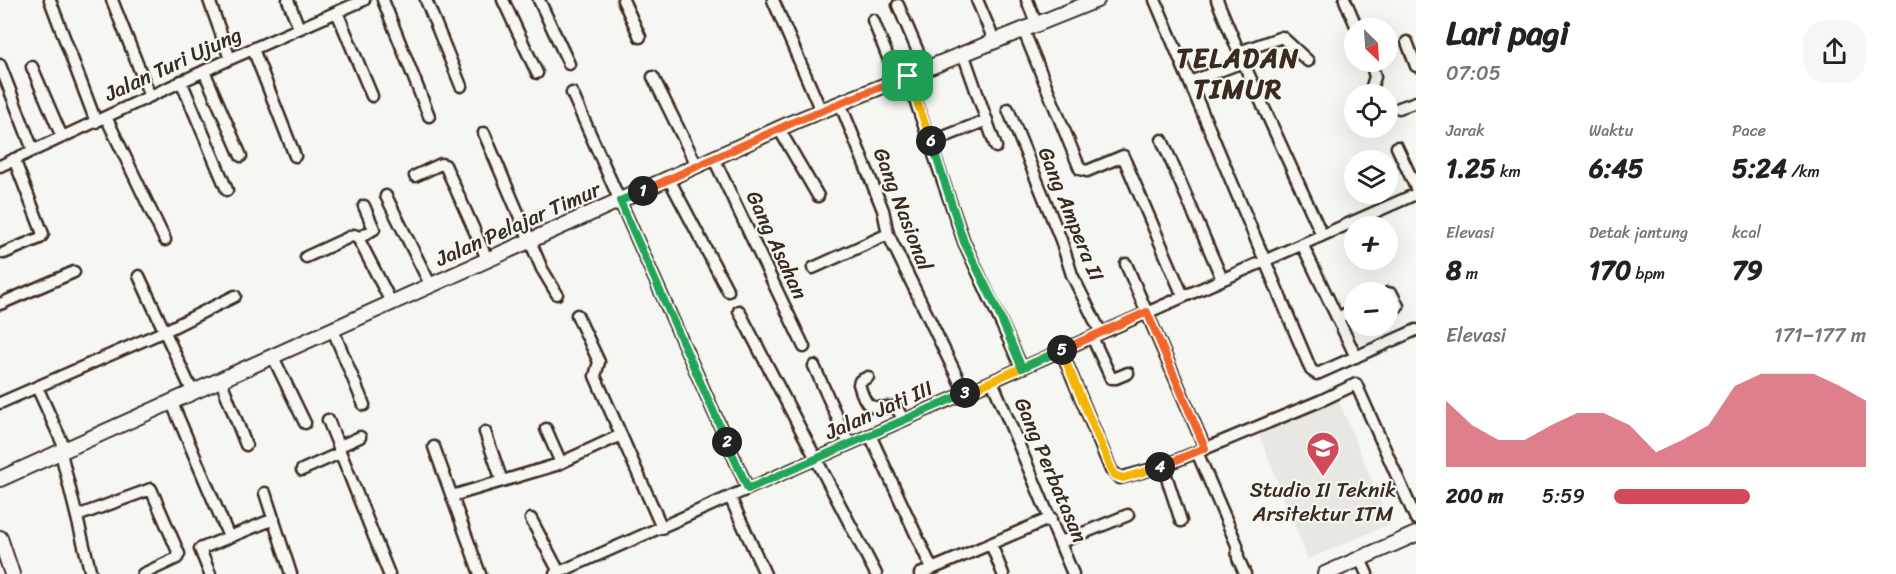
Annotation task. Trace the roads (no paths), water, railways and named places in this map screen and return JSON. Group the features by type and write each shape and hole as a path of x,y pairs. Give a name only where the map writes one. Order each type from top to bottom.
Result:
{"street":[{"path":"50,0 101,119 165,240"},
{"path":"112,0 150,96"},
{"path":"209,0 230,59"},
{"path":"288,0 299,28"},
{"path":"383,0 429,116"},
{"path":"426,0 461,86"},
{"path":"503,0 537,73"},
{"path":"539,0 569,64"},
{"path":"623,0 640,37"},
{"path":"773,0 821,111"},
{"path":"977,0 994,40"},
{"path":"1027,0 1029,26 1080,169 1087,171 1123,156 1183,296"},
{"name":"Jalan Pelajar Timur","path":"0,479 779,129 1097,0"},
{"path":"1155,0 1314,373 1317,374 1416,330"},
{"path":"1217,0 1322,235"},
{"path":"1345,0 1353,18"},
{"name":"Jalan Turi Ujung","path":"0,166 181,81 361,1"},
{"path":"898,5 925,68"},
{"path":"337,12 372,96"},
{"path":"873,20 931,142 964,242 995,305 1022,368"},
{"path":"1190,82 1282,37 1308,61"},
{"path":"1407,42 1416,66"},
{"path":"252,49 295,156"},
{"path":"963,53 996,147"},
{"path":"0,65 33,150"},
{"path":"32,67 62,137"},
{"path":"204,71 241,156"},
{"path":"653,77 697,166"},
{"path":"181,81 227,190"},
{"path":"572,93 748,489"},
{"path":"1399,108 1416,102"},
{"name":"Gang Nasional","path":"840,103 883,210 888,234 965,393"},
{"name":"Gang Ampera II","path":"1008,108 1061,240 1111,378 1128,373"},
{"path":"931,142 987,120"},
{"path":"779,129 818,196"},
{"path":"484,133 546,277 557,294"},
{"path":"1162,140 1222,279"},
{"path":"1397,147 1415,196"},
{"path":"4,253 40,238 43,234 14,159"},
{"name":"Gang Asahan","path":"714,159 804,347"},
{"path":"415,176 441,164 445,165 488,261"},
{"path":"669,179 729,291"},
{"path":"386,196 431,286"},
{"name":"Jalan Jati III","path":"557,573 1415,196"},
{"path":"359,238 374,229 364,206"},
{"path":"813,268 888,234"},
{"path":"306,256 354,236 359,238 392,304"},
{"path":"1302,244 1356,357"},
{"path":"1126,264 1201,450 1237,545 1238,558 1245,574"},
{"path":"0,304 74,272"},
{"path":"139,276 193,393"},
{"path":"0,403 165,331 235,296"},
{"path":"739,311 876,574"},
{"path":"577,315 599,362 595,376 662,528"},
{"path":"1338,318 1344,315"},
{"path":"333,330 363,405"},
{"path":"1061,350 1114,475 1123,478 1163,466 1356,384 1416,519"},
{"path":"273,357 305,423"},
{"path":"814,366 849,444"},
{"path":"868,377 859,384 869,405 874,409 896,406 904,420"},
{"path":"221,381 246,445"},
{"name":"Gang Perbatasan","path":"992,381 1073,574"},
{"path":"37,387 63,452 91,574"},
{"path":"172,403 229,537"},
{"path":"328,420 389,574"},
{"path":"546,429 561,463"},
{"path":"486,432 502,481"},
{"path":"452,496 561,463 621,435"},
{"path":"870,435 932,569"},
{"path":"302,470 360,437"},
{"path":"434,447 480,574"},
{"path":"1163,466 1181,521"},
{"path":"77,516 152,489 179,554 177,558 143,574"},
{"path":"265,493 291,574"},
{"path":"729,497 765,574"},
{"path":"1061,542 1128,515"},
{"path":"920,574 1051,518"},
{"path":"210,574 200,549 274,519"},
{"path":"531,519 557,573"},
{"path":"1325,574 1416,534"},
{"path":"0,538 12,574"},
{"path":"991,544 1003,574"},
{"path":"1360,558 1367,574"}],"place":[{"name":"Studio II Teknik Arsitektur ITM","path":"1323,477"}],"district":[{"name":"TELADAN TIMUR","path":"1238,74"}]}
